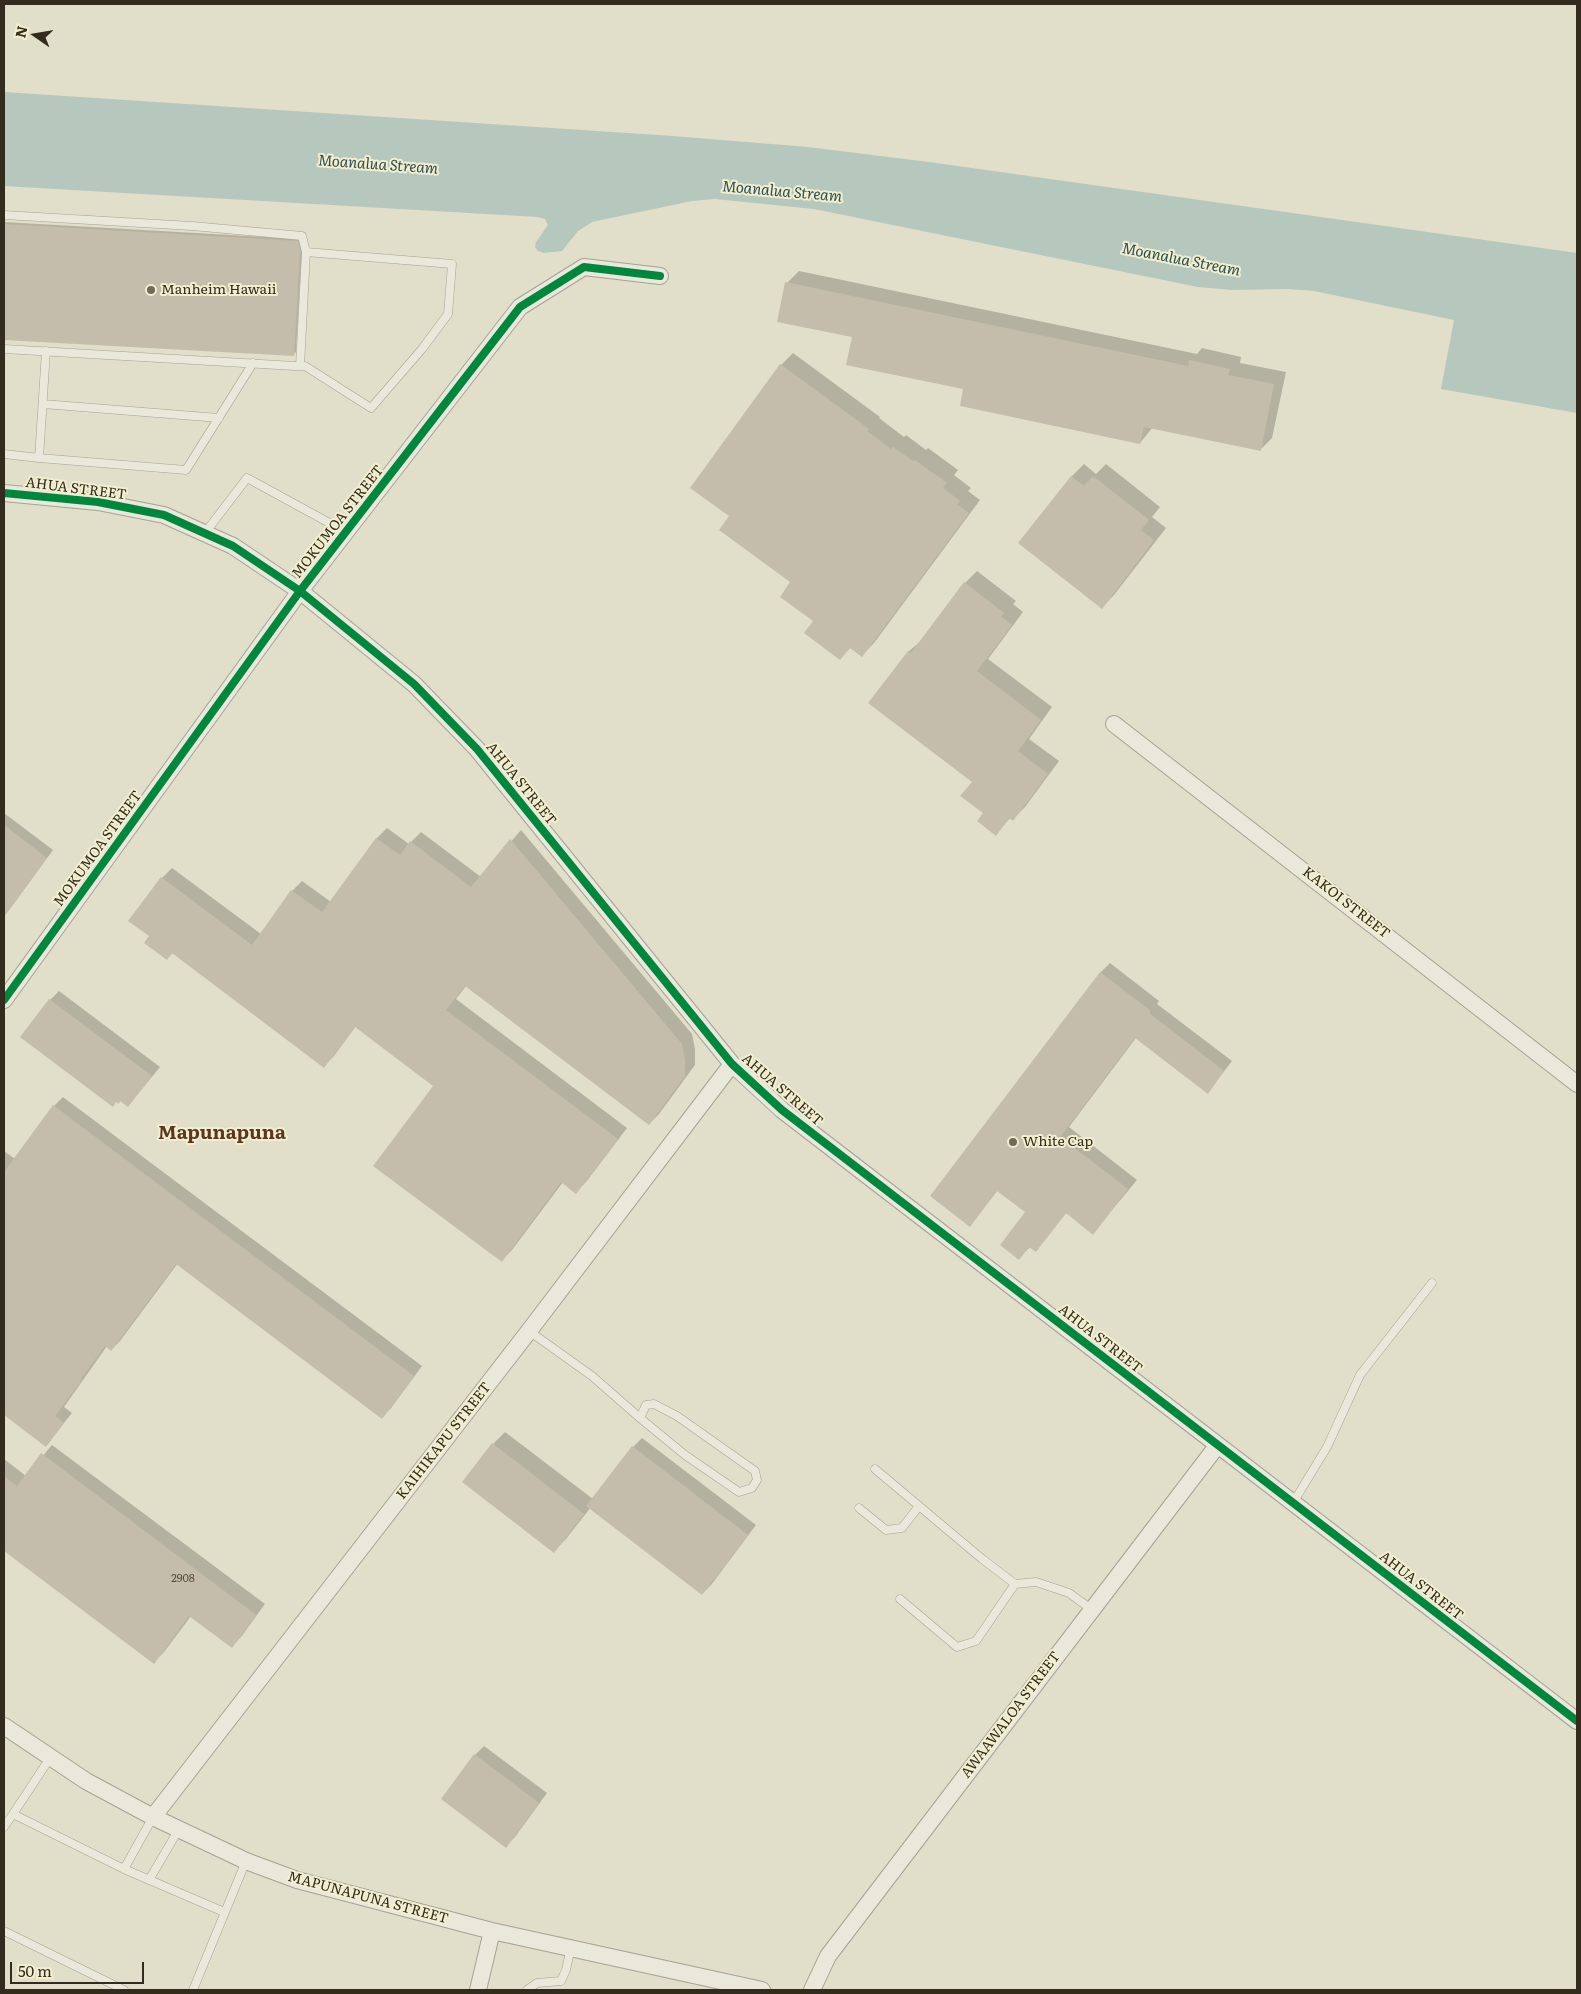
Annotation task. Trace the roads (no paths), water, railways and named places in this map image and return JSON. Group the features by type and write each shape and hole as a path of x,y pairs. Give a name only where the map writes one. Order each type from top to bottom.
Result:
{"street":[{"name":"MOKUMOA STREET","path":"4,1000 300,591 520,307 584,267 660,276"},
{"name":"AHUA STREET","path":"4,493 98,502 164,515 233,546 300,591 414,684 477,749 732,1064 782,1110 1577,1721"},
{"name":"KAKOI STREET","path":"1114,724 1577,1084"},
{"name":"KAIHIKAPU STREET","path":"153,1817 529,1331 732,1064"},
{"name":"AWAAWALOA STREET","path":"812,1990 828,1956 1091,1609 1218,1446"},
{"name":"MAPUNAPUNA STREET","path":"4,1726 86,1781 153,1817 246,1861 297,1880 492,1931 762,1990"},
{"path":"478,1990 492,1931"}],"lane":[{"path":"4,214 192,226 302,236 306,252 300,366"},
{"path":"4,349 305,366 371,408 422,349 448,314 452,264 306,252"},
{"path":"39,458 46,351"},
{"path":"4,454 186,470 254,363"},
{"path":"42,404 219,418"},
{"path":"205,533 247,478 346,532"},
{"path":"1293,1503 1327,1446 1360,1375 1432,1283"},
{"path":"529,1331 592,1376 640,1418 685,1455 739,1492 752,1488 757,1480 755,1471 670,1412 654,1404 646,1405 640,1418"},
{"path":"875,1470 1016,1584 1036,1582 1044,1584 1069,1593 1091,1609"},
{"path":"859,1508 886,1530 902,1528 919,1506"},
{"path":"900,1599 956,1647 976,1641 1016,1584"},
{"path":"4,1827 50,1758"},
{"path":"13,1814 149,1880 224,1912"},
{"path":"124,1868 153,1817"},
{"path":"149,1880 179,1829"},
{"path":"193,1990 246,1861"},
{"path":"4,1931 124,1990"},
{"path":"528,1990 537,1983 561,1981 564,1978 571,1947"}],"water":[{"name":"Moanalua Stream","path":"4,92 673,136 808,147 929,162 1577,253 1577,413 1441,389 1454,320 1314,291 1289,289 1232,290 1198,287 814,209 715,199 692,201 592,222 578,231 562,251 544,253 538,251 535,247 536,242 548,225 545,219 538,217 4,186"}],"place":[{"name":"Manheim Hawaii","path":"151,290"},
{"name":"White Cap","path":"1013,1142"}],"district":[{"name":"Mapunapuna","path":"222,1133"}]}
